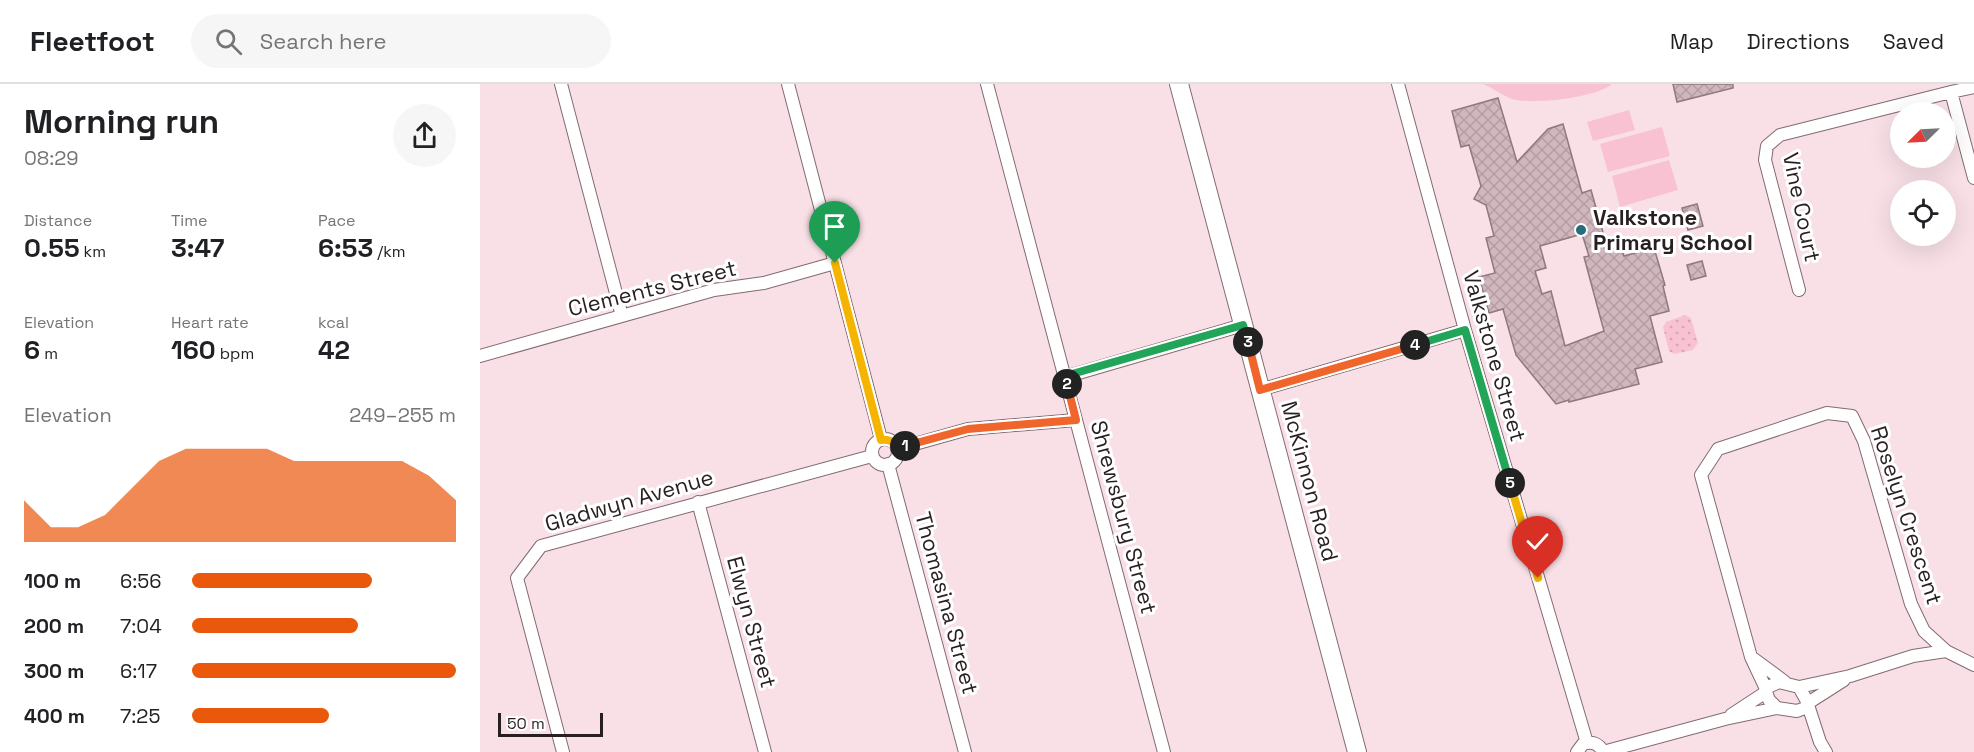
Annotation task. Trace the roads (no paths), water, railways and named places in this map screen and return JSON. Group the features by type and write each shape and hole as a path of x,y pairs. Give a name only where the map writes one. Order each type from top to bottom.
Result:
{"street":[{"path":"561,84 622,316"},
{"path":"788,84 881,440"},
{"name":"Shrewsbury Street","path":"987,84 1164,752"},
{"name":"McKinnon Road","path":"1179,84 1357,752"},
{"name":"Valkstone Street","path":"1398,84 1582,747"},
{"name":"Vine Court","path":"1799,290 1765,160 1767,146 1780,135 1974,87"},
{"path":"1951,92 1974,178"},
{"name":"Clements Street","path":"480,356 714,290 764,283 835,263"},
{"path":"1065,376 1243,325"},
{"path":"1260,390 1465,330"},
{"name":"Roselyn Crescent","path":"1766,691 1751,657 1701,475 1718,449 1827,413 1852,416 1864,441 1911,604 1924,632 1946,651"},
{"path":"897,448 968,429 1076,420"},
{"path":"881,440 889,440 897,448 897,457 888,464 876,463 872,456 874,444 881,440"},
{"name":"Gladwyn Avenue","path":"563,752 517,578 542,546 872,456"},
{"name":"Thomasina Street","path":"888,464 964,752"},
{"name":"Elwyn Street","path":"698,502 765,752"},
{"path":"1751,657 1785,682 1799,687 1850,675 1913,656 1946,651 1974,664"},
{"path":"1582,747 1595,743 1603,752 1725,719 1777,708 1801,710 1850,675"},
{"path":"1725,719 1779,682 1785,682"},
{"path":"1799,687 1808,704 1823,747"},
{"path":"1766,691 1769,700 1777,708"},
{"path":"1794,711 1823,747"}],"place":[{"name":"Valkstone Primary School","path":"1581,230"}]}
